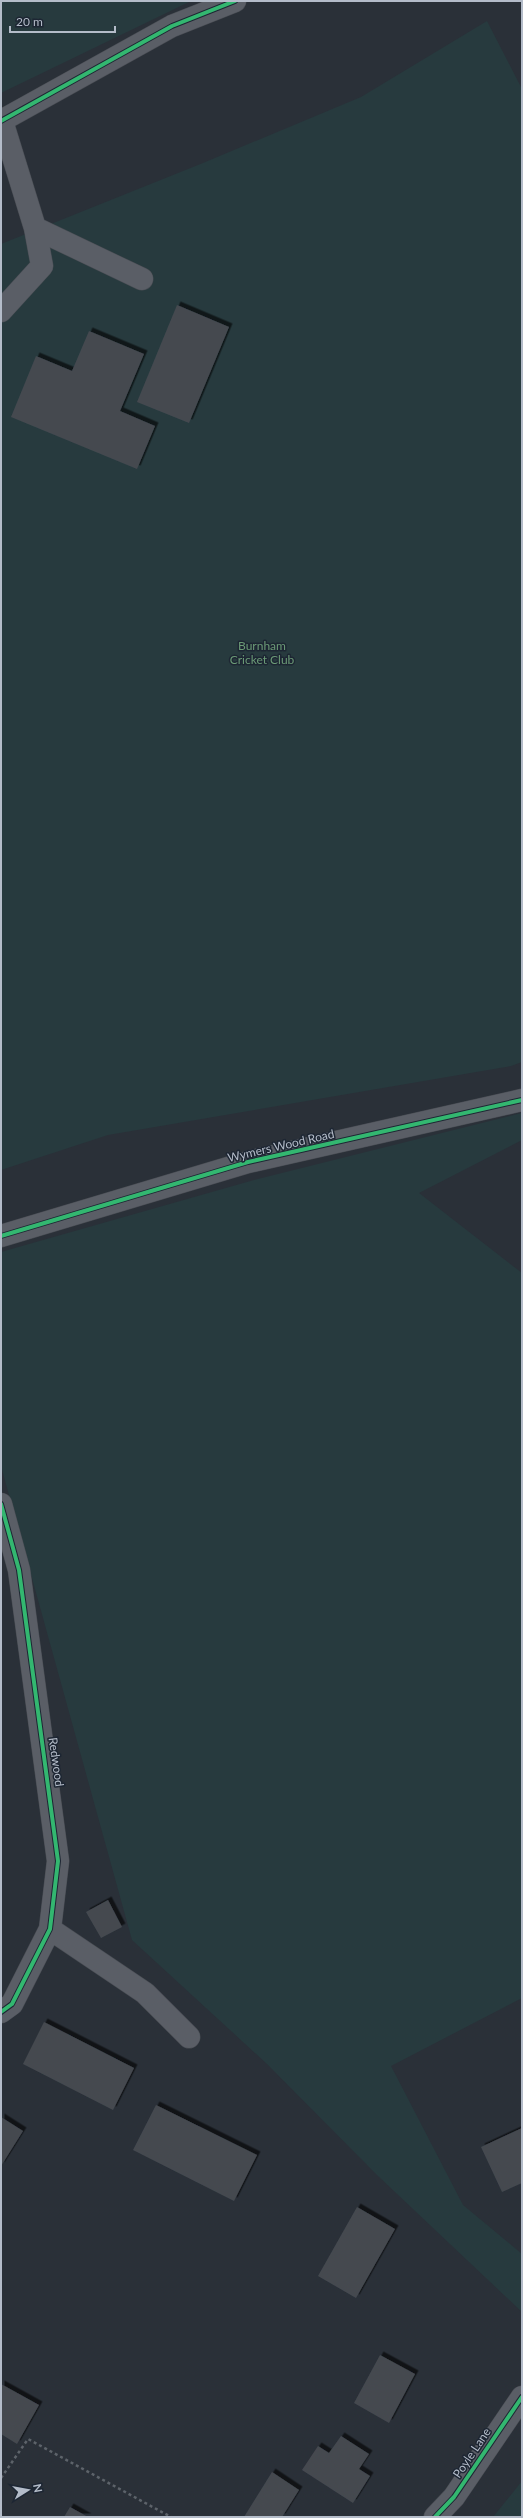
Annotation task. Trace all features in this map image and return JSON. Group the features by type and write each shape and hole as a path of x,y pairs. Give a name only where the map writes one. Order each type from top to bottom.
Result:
{"street":[{"path":"1,311 42,266 35,228 1,121 172,26 235,1"},
{"path":"35,228 142,279"},
{"name":"Wymers Wood Road","path":"1,1236 248,1162 522,1100"},
{"name":"Redwood","path":"1,1504 19,1570 58,1861 50,1930 12,2004 1,2012"},
{"path":"50,1930 145,1993 189,2037"},
{"name":"Poyle Lane","path":"435,2517 454,2497 522,2396"}],"path":[{"path":"1,2478 28,2439 171,2517"}],"green space":[{"path":"1,1 191,1 1,93"},
{"name":"Burnham Cricket Club","path":"487,21 522,89 522,1062 511,1066 108,1135 1,1170 1,244 203,163 361,97"},
{"path":"522,1113 522,1140 419,1193 522,1273 522,1998 391,2066 463,2205 522,2254 522,2312 377,2175 267,2064 132,1940 1,1466 1,1252 254,1180"},
{"path":"522,2481 522,2517 493,2517"}],"building":[{"path":"177,305 229,327 189,423 137,402"},
{"path":"89,331 144,354 120,411 155,426 137,469 11,417 36,356 72,371"},
{"path":"108,1900 122,1927 101,1938 86,1912"},
{"path":"44,2022 134,2068 113,2110 23,2064"},
{"path":"156,2105 257,2155 234,2201 133,2150"},
{"path":"1,2117 23,2131 1,2166"},
{"path":"522,2128 522,2183 502,2192 481,2147"},
{"path":"357,2207 395,2229 356,2298 318,2276"},
{"path":"380,2355 415,2374 389,2423 354,2403"},
{"path":"1,2384 39,2405 17,2444 1,2434"},
{"path":"341,2436 369,2454 359,2469 370,2476 353,2503 302,2470 318,2446 329,2453"},
{"path":"272,2472 299,2490 282,2517 244,2517"},
{"path":"70,2507 88,2517 64,2517"}],"cycle path":[{"path":"1,121 172,26 235,1"},
{"path":"1,1236 248,1162 522,1100"},
{"path":"1,1504 19,1570 58,1861 50,1929 12,2004 1,2012"},
{"path":"435,2517 454,2497 522,2397"}]}
